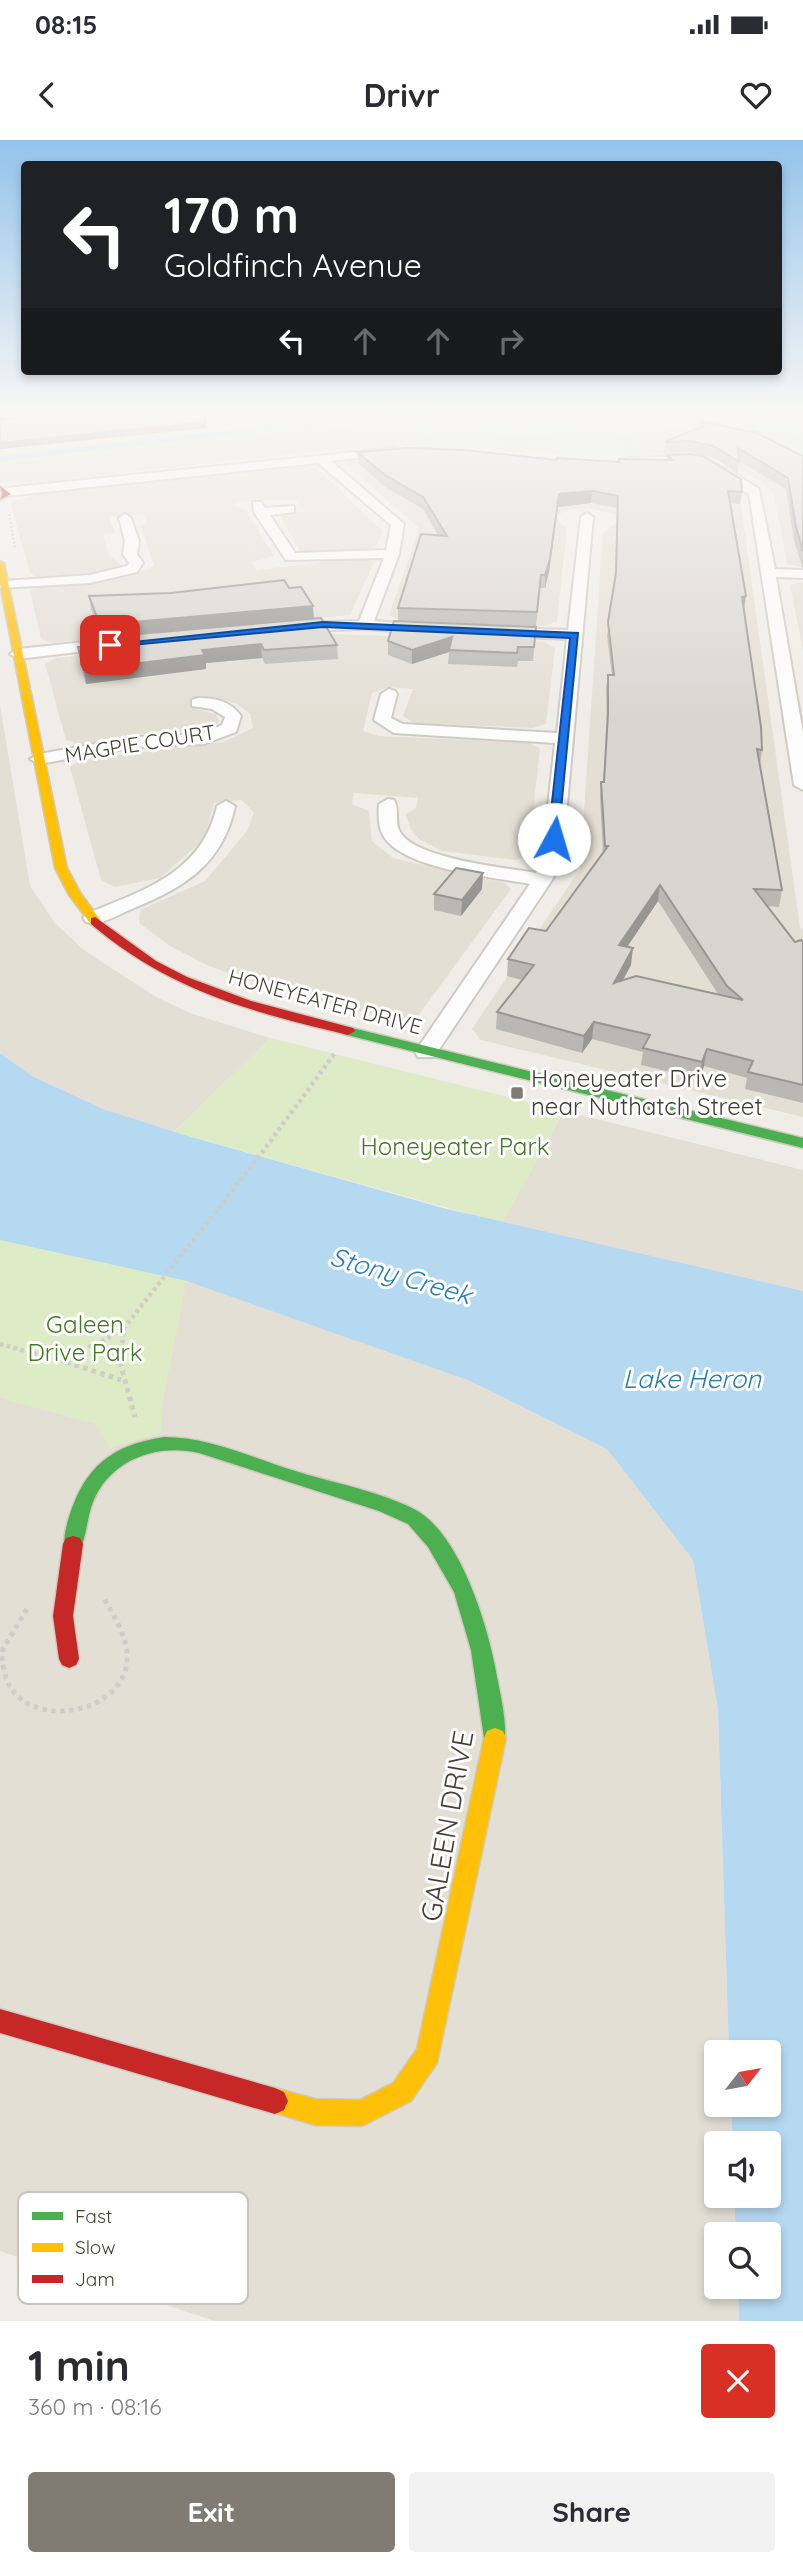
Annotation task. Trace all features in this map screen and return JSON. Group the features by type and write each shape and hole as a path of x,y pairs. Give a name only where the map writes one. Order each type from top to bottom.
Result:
{"street":[{"path":"263,515 291,557 392,554"},
{"path":"365,625 392,554 398,524 387,515"},
{"path":"759,515 803,785"},
{"path":"426,1052 542,880 552,860 587,516"},
{"path":"4,585 90,579 132,569 136,563 130,554 132,541 125,518"},
{"name":"HONEYEATER DRIVE","path":"0,563 61,868 75,897 93,918 130,950 185,982 253,1008 803,1143"},
{"path":"770,573 803,574"},
{"path":"280,628 365,625 439,629"},
{"path":"481,631 575,635"},
{"path":"18,654 135,642"},
{"path":"784,661 803,663"},
{"path":"389,694 383,720 400,729 564,738"},
{"name":"MAGPIE COURT","path":"39,759 136,742 204,738 230,728 233,716 228,710 211,703 198,703"},
{"path":"388,804 387,822 390,833 404,847 434,858 542,880"},
{"path":"93,918 153,892 193,868 221,836 226,806"},
{"name":"GALEEN DRIVE","path":"0,2021 315,2112 362,2113 402,2092 428,2054 495,1741 485,1660 461,1585 441,1551 413,1517 190,1444 137,1446"},
{"path":"69,1659 63,1616 76,1520 92,1488 109,1463 137,1446"}],"path":[{"path":"7,515 15,550"},
{"path":"52,1358 95,1345 124,1328 264,1150 349,1033"},
{"path":"124,1328 119,1360 122,1381 134,1410 137,1446"},
{"path":"0,1344 107,1373 122,1381"},
{"path":"29,1605 10,1634 1,1656 1,1678 9,1692 23,1705 43,1713 63,1712 106,1696 122,1681 128,1659 125,1640 100,1588"}],"shaded area":[{"path":"14,515 135,515 109,517 115,533 103,534 109,555 123,566 99,572 36,577 30,573"},
{"path":"144,515 249,515 274,556 252,562 256,570 362,558 374,562 350,615 52,643 41,639 30,591 38,587 124,578 154,566 141,526 147,522"},
{"path":"280,515 366,515 383,531 377,545 366,549 310,554 300,551"},
{"path":"404,515 558,515 558,522 567,528 557,621 545,626 396,619 389,615 419,528"},
{"path":"617,515 742,515 800,927 803,931 803,1117 481,1040 472,1029 580,869 603,533 617,523"},
{"path":"778,515 803,515 803,568 787,564"},
{"path":"803,582 803,650 790,585"},
{"path":"307,633 544,642 555,648 546,724 532,728 414,723 403,716 413,689 389,687 372,693 363,731 379,736 530,743 540,749 528,856 516,860 442,851 419,839 411,830 406,814 416,808 418,798 354,793 352,804 369,811 372,841 393,858 505,883 511,889 418,1016 397,1021 272,988 209,966 170,946 139,923 140,910 205,881 247,831 254,812 241,800 214,803 204,839 160,878 115,887 101,880 70,767 81,760 223,742 253,728 250,714 237,704 221,699 193,701 195,709 216,714 219,722 207,730 140,734 81,745 66,740 45,664 56,658"},
{"path":"0,705 30,886 55,923 85,951 158,998 190,1013 270,1038 174,1132 103,1109 32,1076 0,1053"},
{"path":"564,1111 803,1170 803,1291 502,1223"},
{"path":"0,1240 187,1280 470,1381 607,1449 693,1560 718,1710 729,2040 704,2040 704,2118 732,2118 732,2131 704,2131 704,2208 735,2208 735,2222 704,2222 704,2299 738,2299 739,2321 215,2321 163,2304 248,2304 248,2192 18,2192 18,2257 0,2251"}],"green space":[{"name":"Honeyeater Park","path":"270,1038 564,1111 502,1223 174,1132"},
{"name":"Galeen Drive Park","path":"0,1240 187,1280 161,1411 161,1433 110,1448 95,1424 0,1398"}],"water":[{"name":"Lake Heron","path":"0,1053 32,1076 103,1109 181,1134 443,1208 803,1291 803,2321 739,2321 738,2299 781,2299 781,2222 735,2222 735,2208 781,2208 781,2131 732,2131 732,2118 781,2117 781,2040 729,2040 718,1710 693,1560 607,1449 470,1381 187,1281 0,1240"}],"building":[{"path":"434,515 556,515 550,559 545,575 541,575 537,612 398,608 421,534 447,536"},
{"path":"618,515 732,515 746,596 742,597 761,727 762,750 757,749 782,890 754,889 795,942 803,942 803,1085 748,1072 753,1061 707,1049 702,1062 643,1048 650,1035 594,1022 584,1036 497,1012 534,965 508,959 529,928 546,931 608,846 605,846 601,782 604,782 608,675 614,675 608,622 616,573","holes":["660,885 727,986 743,1000 636,976 614,983 633,948 619,945"]},
{"path":"794,515 803,515 803,551"},
{"path":"284,580 289,588 301,587 313,606 100,625 89,596 171,593"},
{"path":"321,618 337,645 264,650 261,644 202,650 205,655 84,670 78,647 107,644 104,637"},
{"path":"394,621 536,627 534,647 518,647 517,653 449,650 452,637 412,650 388,641"},
{"path":"456,868 483,873 462,900 434,894"}],"traffic: fast":[{"path":"348,1031 803,1143"},
{"path":"73,1544 85,1499 108,1466 123,1455 142,1447 164,1444 199,1446 408,1515 435,1541 464,1592 481,1650 495,1738"}],"traffic: slow":[{"path":"0,563 61,868 75,895 95,921"},
{"path":"275,2101 315,2112 362,2113 402,2092 428,2054 495,1738"}],"traffic: jam":[{"path":"95,921 122,944 152,963 214,993 280,1014 348,1031"},
{"path":"69,1659 63,1616 73,1544"},
{"path":"0,2021 275,2101"}],"place":[{"name":"Honeyeater Drive near Nuthatch Street","path":"517,1093"}],"route":[{"path":"110,645 323,625 575,635 554,839"}],"water label":[{"name":"Stony Creek","path":"401,1276"}]}
